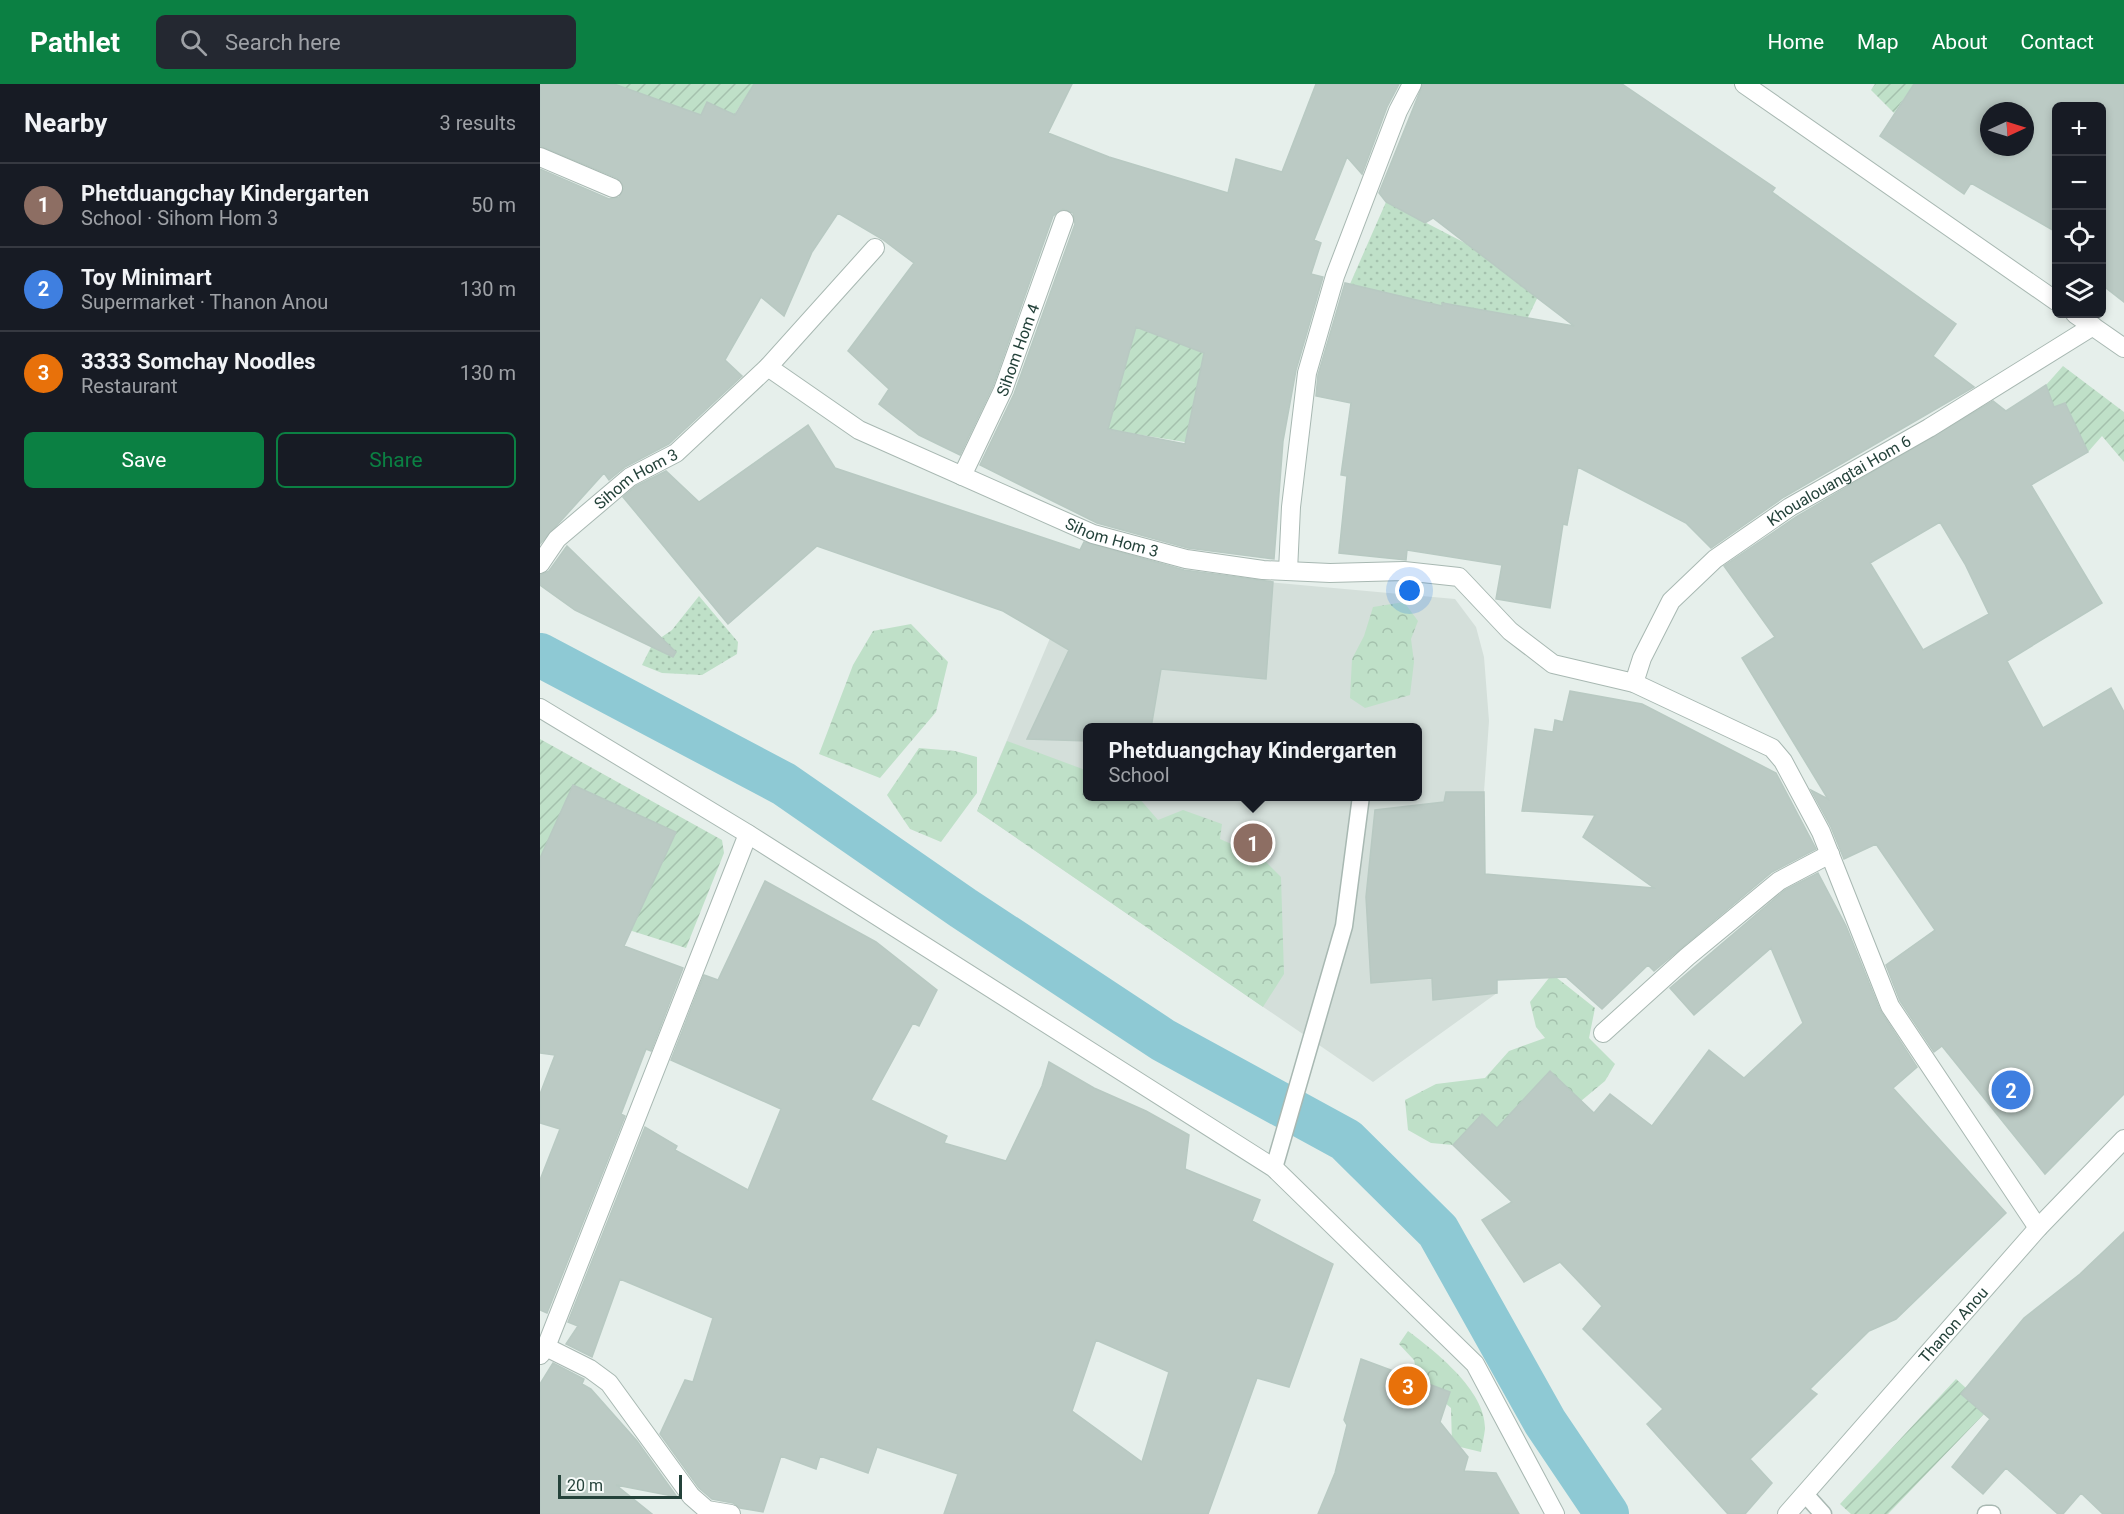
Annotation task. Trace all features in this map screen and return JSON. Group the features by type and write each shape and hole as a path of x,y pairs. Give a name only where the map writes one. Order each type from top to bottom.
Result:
{"street":[{"path":"1288,572 1291,507 1307,373 1335,276 1398,111 1412,84"},
{"path":"1744,84 2052,298"},
{"path":"540,157 613,188"},
{"name":"Sihom Hom 4","path":"962,476 1003,390 1064,220"},
{"path":"768,367 875,248"},
{"path":"2081,318 2124,348"},
{"name":"Khoualouangtai Hom 6","path":"1634,683 1642,658 1671,601 1715,559 1790,507 1929,428 2093,326"},
{"name":"Sihom Hom 3","path":"540,564 557,539 630,477 676,453 768,367 859,430 1093,534 1186,559 1288,572 1404,571 1459,577 1510,631 1553,664 1634,683 1772,748 1783,761 1821,832 1890,1006 2038,1228"},
{"path":"540,708 748,834 1274,1168 1475,1364 1555,1514"},
{"path":"731,1514 707,1510 691,1496 609,1383 590,1369 543,1351 748,834"},
{"path":"1603,1034 1687,957 1779,881 1830,854"},
{"name":"Thanon Anou","path":"1787,1514 2038,1228 2124,1138"}],"lane":[{"path":"1274,1168 1344,926 1360,801"},
{"path":"1805,1494 1823,1514"},
{"path":"1986,1514 1992,1514"}],"shaded area":[{"path":"1081,565 1455,599 1476,627 1484,657 1489,721 1484,792 1485,919 1497,993 1373,1082 977,811"}],"green space":[{"path":"571,84 754,84 734,115 707,102 688,147"},
{"path":"1875,84 1914,84 1894,113 1871,90"},
{"path":"1386,202 1544,284 1521,332 1442,304 1441,311 1398,296 1350,284"},
{"path":"1136,327 1204,353 1197,444 1111,430 1109,436 1026,374 1114,406"},
{"path":"2063,366 2124,412 2124,462 2102,436 2088,452 2065,403 2054,407 2046,385"},
{"path":"699,596 738,642 737,654 702,675 662,673 642,665 653,643 672,630"},
{"path":"1404,602 1418,621 1411,639 1414,662 1410,695 1365,708 1350,698 1352,659 1364,636 1373,607"},
{"path":"911,624 948,662 936,712 880,778 819,754 853,665 873,631"},
{"path":"540,739 722,840 724,853 686,948 540,902"},
{"path":"1007,741 1083,769 1083,801 1141,801 1158,820 1183,810 1222,824 1220,839 1261,857 1281,877 1284,974 1263,1007 977,811"},
{"path":"919,748 955,751 977,757 977,793 941,842 910,829 887,795"},
{"path":"1552,974 1595,1008 1589,1038 1615,1064 1605,1081 1581,1101 1549,1072 1497,1128 1482,1115 1453,1145 1431,1143 1408,1130 1405,1100 1436,1084 1485,1078 1509,1051 1545,1038 1536,1027 1530,1002"},
{"path":"1408,1331 1445,1361 1477,1401 1483,1415 1485,1429 1481,1452 1452,1445 1451,1408 1418,1380 1414,1360 1399,1344"},
{"path":"1956,1379 1966,1388 1962,1395 1984,1414 1888,1514 1851,1514 1840,1504"}],"building":[{"path":"540,84 614,84 701,115 707,102 735,115 754,84 1072,84 1048,133 1109,157 1228,193 1236,159 1282,172 1316,84 1399,84 1387,107 1362,174 1347,157 1314,240 1321,243 1311,274 1323,277 1296,370 1283,441 1274,559 1188,548 1097,523 980,465 1014,394 1075,224 1073,213 1063,209 1053,216 993,386 960,455 919,435 879,404 889,389 848,351 914,263 882,239 838,213 812,252 784,316 761,297 725,360 742,376 669,444 625,467 609,480 604,473 540,544 540,169 609,199 619,197 624,187 617,178 540,146","holes":["1136,327 1204,353 1185,444 1108,429"]},
{"path":"1423,84 1622,84 1775,188 1772,192 1956,324 1933,356 1974,387 1784,497 1711,548 1686,523 1578,467 1567,525 1563,524 1550,608 1496,599 1502,565 1407,550 1406,560 1339,553 1347,476 1341,475 1351,403 1316,396 1318,375 1345,283 1442,306 1442,303 1574,326 1433,218 1425,223 1386,202 1379,193"},
{"path":"1914,84 2124,84 2124,302 2106,288 2106,102 2052,102 2052,230 1971,183 1964,194 1880,136"},
{"path":"2046,385 2054,407 2065,403 2088,452 2031,485 2102,603 2007,661 2043,728 2111,688 2124,712 2124,1094 2045,1174 1942,1046 1934,1052 1900,1001 1886,965 1935,930 1876,844 1844,859 1831,827 1811,790 1828,799 1742,658 1775,637 1724,566 1796,517 1993,401 2006,411","holes":["1940,522 1965,564 1989,614 1923,650 1870,563"]},
{"path":"808,425 835,468 1080,550 1084,542 1184,570 1273,582 1266,679 1161,669 1152,723 1083,723 1083,741 1027,739 1069,650 1003,611 817,546 728,624 623,497 636,486 666,471 699,502"},
{"path":"567,546 676,652 673,657 575,610 540,585 540,575 549,571"},
{"path":"1570,691 1642,704 1776,773 1816,849 1772,872 1654,971 1648,965 1602,1009 1566,977 1497,980 1497,993 1433,1000 1432,978 1371,983 1366,897 1375,810 1444,802 1446,792 1484,792 1485,874 1654,888 1583,837 1595,815 1522,811 1535,729 1553,732 1555,720 1563,722"},
{"path":"573,785 676,832 624,946 683,968 651,1051 646,1049 621,1114 625,1116 547,1313 540,1310 540,1180 560,1129 540,1123 540,1094 555,1055 540,1053 540,858"},
{"path":"1818,873 1846,926 1880,1010 1917,1067 1893,1088 2006,1213 1896,1319 1869,1331 1810,1389 1817,1394 1750,1459 1772,1483 1745,1514 1728,1514 1647,1424 1663,1409 1583,1329 1602,1306 1560,1262 1524,1282 1482,1220 1512,1202 1453,1145 1482,1114 1497,1128 1550,1071 1594,1113 1610,1094 1652,1126 1709,1050 1744,1078 1803,1023 1771,948 1694,1015 1670,988 1785,890"},
{"path":"765,881 876,942 937,990 919,1026 913,1023 871,1100 947,1136 944,1143 1006,1161 1042,1086 1049,1062 1094,1088 1146,1111 1189,1135 1185,1169 1260,1200 1252,1221 1333,1264 1289,1387 1257,1378 1208,1514 944,1514 958,1474 877,1447 868,1473 820,1456 816,1469 781,1456 763,1512 740,1508 733,1503 712,1499 699,1488 660,1434 685,1380 693,1382 713,1318 620,1279 592,1357 566,1344 578,1326 568,1322 645,1127 677,1146 675,1150 748,1190 781,1109 671,1060 704,975 718,980","holes":["1096,1340 1169,1372 1142,1462 1072,1411"]},
{"path":"2124,1232 2124,1514 2103,1514 2081,1493 2063,1514 2058,1514 2006,1468 1983,1494 1952,1467 1990,1419 1961,1394 2024,1318 2080,1274"},
{"path":"1361,1359 1450,1392 1440,1422 1468,1457 1464,1471 1496,1473 1519,1514 1318,1514 1335,1473 1347,1425 1344,1420"},
{"path":"553,1363 584,1379 582,1384 591,1389 637,1441 677,1497 616,1485 652,1514 540,1514 540,1384"}],"waterway":[{"path":"540,655 784,784 963,908 1163,1040 1346,1140 1438,1231 1545,1422 1607,1514"}],"place":[{"name":"Phetduangchay Kindergarten","path":"1253,843"},
{"name":"Toy Minimart","path":"2011,1090"},
{"name":"3333 Somchay Noodles","path":"1408,1386"}]}
